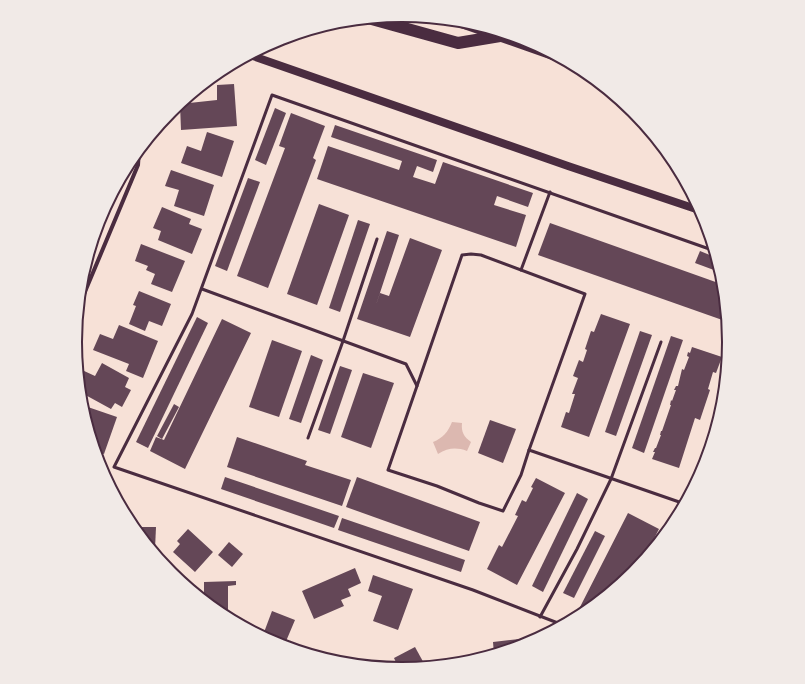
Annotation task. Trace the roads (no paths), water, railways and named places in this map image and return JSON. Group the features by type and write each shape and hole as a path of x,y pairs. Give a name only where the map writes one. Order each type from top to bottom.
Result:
{"highway":[{"path":"385,23 458,43 497,37"}],"main road":[{"path":"257,57 693,208"}],"street":[{"path":"88,284 138,166 139,160"}],"lane":[{"path":"556,622 473,590 114,467 192,314 272,96 709,249"},
{"path":"521,270 550,192"},
{"path":"308,438 343,341 377,239"},
{"path":"462,255 481,255 585,294 521,475 503,511 437,486 388,470 416,386 462,255"},
{"path":"202,289 406,364 416,386"},
{"path":"540,617 577,549 611,479 661,342"},
{"path":"529,450 680,502"}]}
